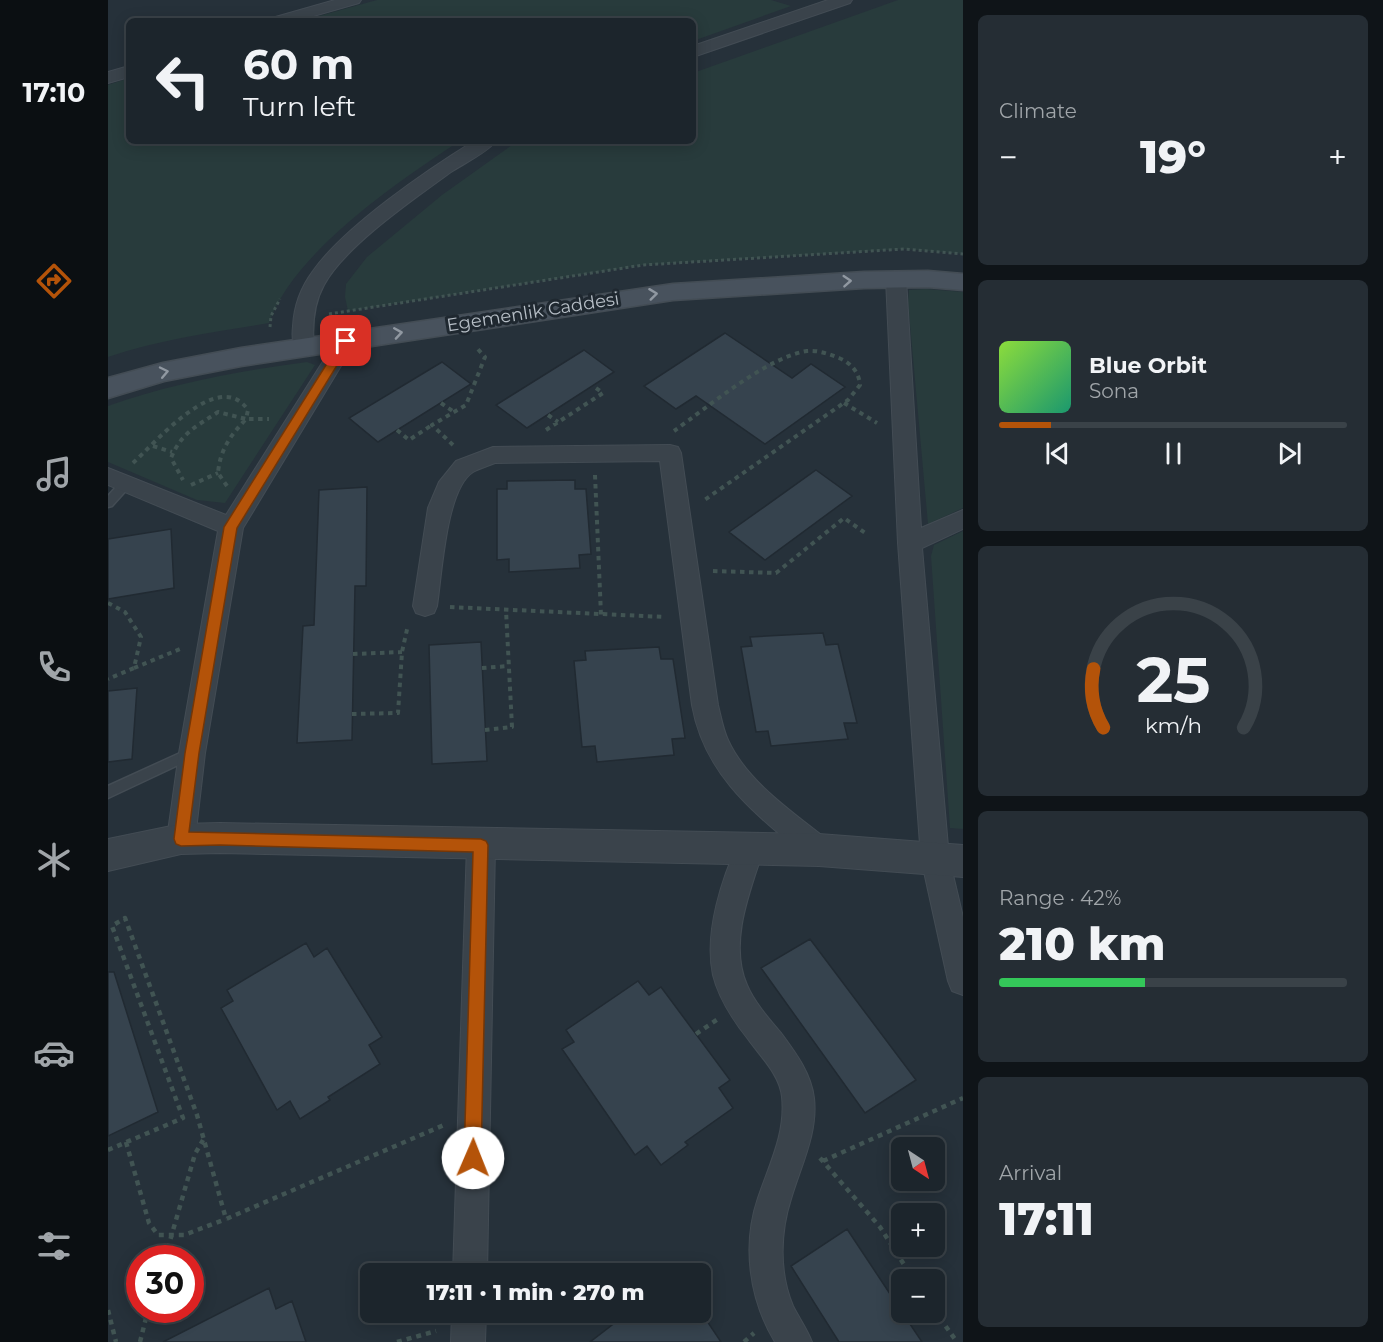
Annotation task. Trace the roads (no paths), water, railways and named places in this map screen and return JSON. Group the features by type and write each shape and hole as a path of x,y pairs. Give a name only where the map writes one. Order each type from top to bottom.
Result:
{"main road":[{"name":"Egemenlik Caddesi","path":"108,368 174,349 303,337 698,270 902,260 963,264"},
{"name":"Egemenlik Caddesi","path":"108,388 303,337 346,341 673,292 896,279 963,282"}],"street":[{"path":"283,0 297,15"},
{"path":"288,18 353,0"},
{"path":"795,0 825,7"},
{"path":"696,51 844,0"},
{"path":"108,78 126,72"},
{"path":"303,337 314,287 334,257 412,191 482,144"},
{"path":"896,279 910,543 963,981"},
{"path":"181,839 192,753 231,527 346,341"},
{"path":"425,606 440,508 447,488 457,475 472,462 493,455 670,453 692,618 710,726 717,747 744,782 819,850"},
{"path":"116,479 231,527"},
{"path":"910,543 963,519"},
{"path":"108,855 181,839 220,838 481,845 750,848 819,850 949,859"},
{"path":"470,1263 481,845"},
{"path":"750,848 730,912 726,945 729,974 735,993 792,1078 798,1096 796,1134 769,1218 767,1268 777,1313 795,1342"}],"lane":[{"path":"108,503 116,479"},
{"path":"108,792 192,753"}]}
